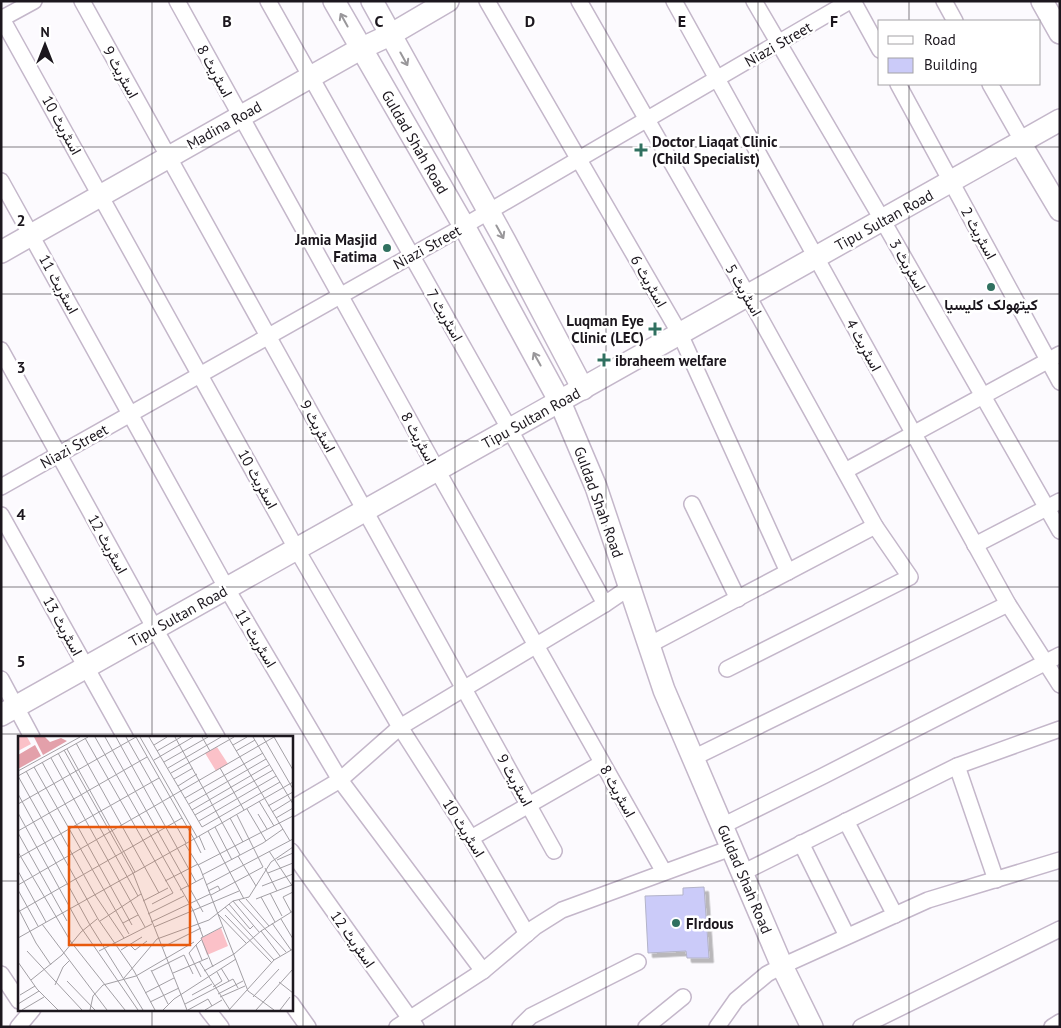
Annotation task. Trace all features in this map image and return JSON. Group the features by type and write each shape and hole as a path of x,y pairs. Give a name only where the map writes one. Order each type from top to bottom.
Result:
{"street":[{"path":"2,18 34,1"},
{"name":"اسٹریٹ 9","path":"82,1 554,851"},
{"name":"اسٹریٹ 8","path":"177,1 437,470 664,872"},
{"name":"اسٹریٹ 7","path":"268,1 510,430 605,604"},
{"name":"Guldad Shah Road","path":"334,1 360,49 464,226 560,402 596,487 664,690 782,966 812,1027"},
{"name":"Guldad Shah Road","path":"372,1 489,211 584,388"},
{"name":"Madina Road","path":"1,252 240,116 360,49 390,35 448,1"},
{"name":"اسٹریٹ 6","path":"488,1 680,334 788,572"},
{"name":"اسٹریٹ 5","path":"579,1 748,296 875,526 910,577 727,669"},
{"name":"اسٹریٹ 4","path":"674,1 1008,604 1060,685"},
{"name":"اسٹریٹ 3","path":"754,1 983,396 1053,504 1060,531"},
{"path":"852,1 878,46"},
{"name":"Niazi Street","path":"1,487 412,256 852,1"},
{"path":"944,1 954,20"},
{"path":"1042,1 1060,33"},
{"name":"اسٹریٹ 10","path":"2,18 297,550 400,727 471,838 528,934"},
{"name":"اسٹریٹ 2","path":"899,85 951,182 1054,357 1060,382"},
{"path":"991,85 1060,210"},
{"name":"Tipu Sultan Road","path":"9,711 1060,120"},
{"name":"اسٹریٹ 11","path":"1,181 227,589 340,780 483,971"},
{"name":"اسٹریٹ 12","path":"1,350 216,736"},
{"path":"844,471 1054,357"},
{"path":"692,504 738,599"},
{"path":"975,545 1053,504"},
{"name":"اسٹریٹ 13","path":"1,515 124,736"},
{"path":"649,645 875,526"},
{"path":"292,808 340,780 400,727 605,604 630,587"},
{"path":"693,758 1008,604"},
{"path":"722,826 1060,655"},
{"path":"1,679 9,711 31,736"},
{"path":"742,873 957,766 1060,729"},
{"path":"471,838 602,763"},
{"path":"957,766 996,880"},
{"path":"846,821 895,915"},
{"path":"801,844 847,936"},
{"path":"407,1024 483,971 528,934 562,910 731,848"},
{"name":"اسٹریٹ 12","path":"292,852 407,1024"},
{"path":"717,1027 736,1000 767,974 782,966 928,900 1060,860"},
{"path":"861,1027 1060,929"},
{"path":"520,1027 535,1021 638,962"},
{"path":"1,974 18,1000"},
{"path":"646,1027 684,997"},
{"path":"292,1004 308,1027"},
{"path":"208,1010 221,1027"},
{"path":"18,1027 31,1015"},
{"path":"1052,1027 1060,1022"}],"building":[{"name":"FIrdous","path":"704,887 709,958 687,958 686,951 648,953 645,896 683,895 683,888"}],"place":[{"name":"Doctor Liaqat Clinic (Child Specialist)","path":"641,150"},
{"name":"Jamia Masjid Fatima","path":"387,248"},
{"name":"کیتھولک کلیسیا","path":"991,287"},
{"name":"Luqman Eye Clinic (LEC)","path":"655,329"},
{"name":"ibraheem welfare","path":"604,360"},
{"name":"FIrdous","path":"676,923"}]}
